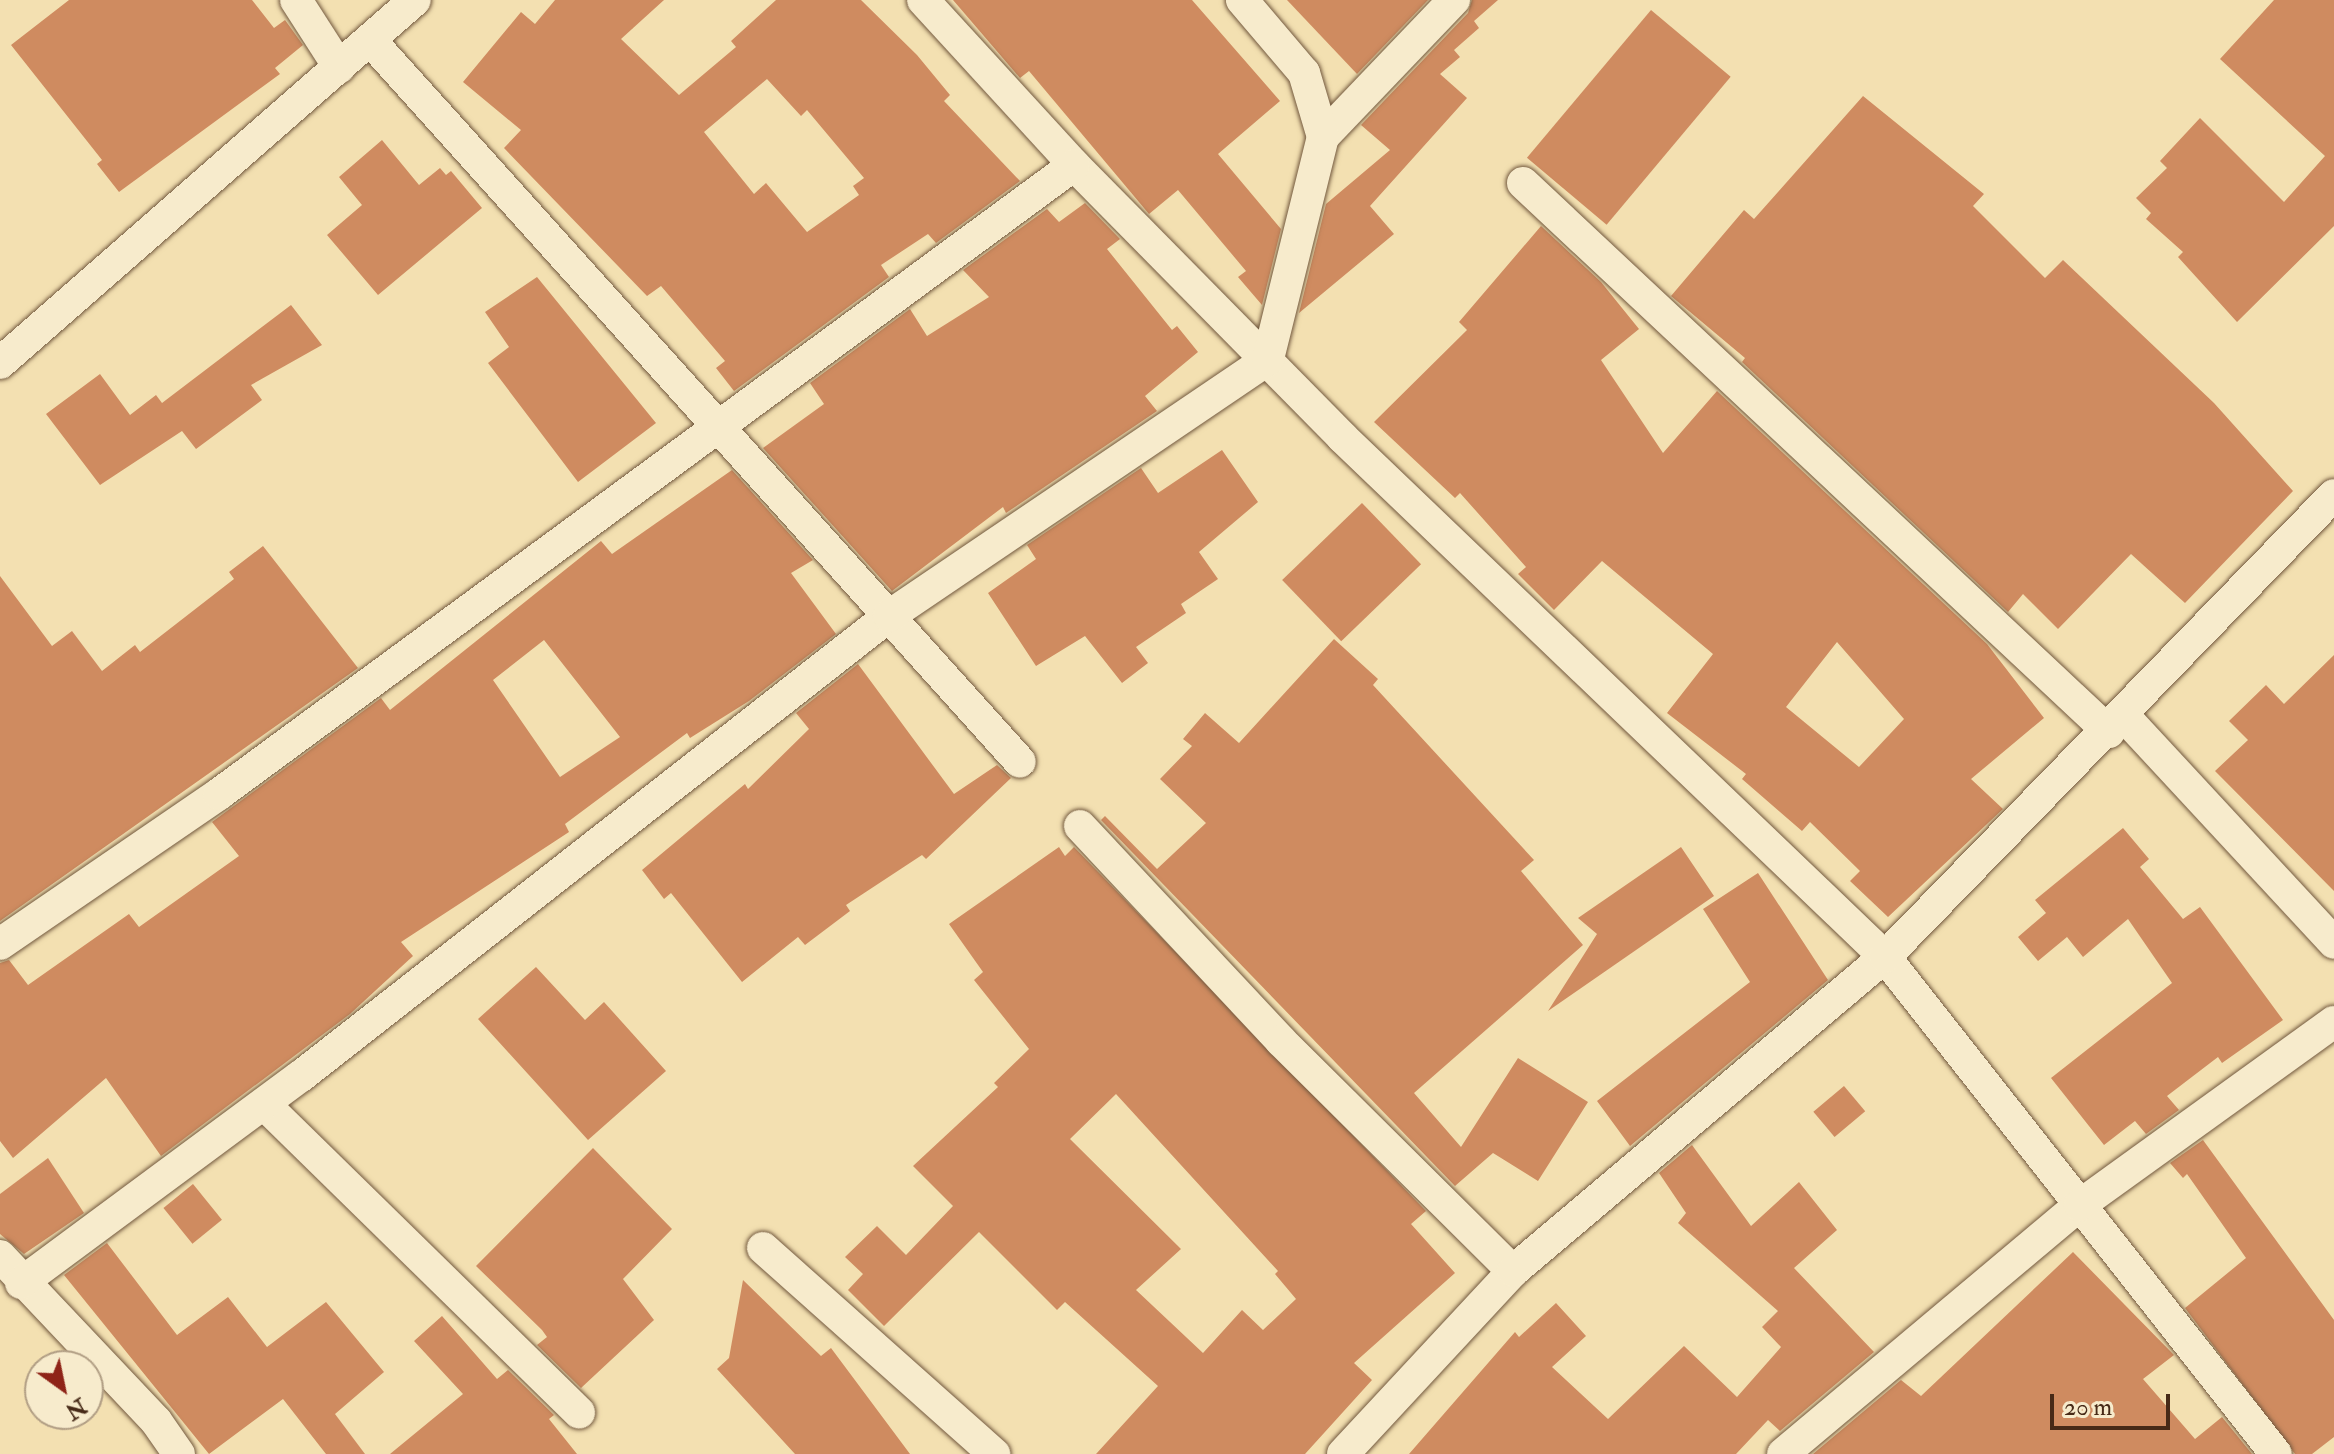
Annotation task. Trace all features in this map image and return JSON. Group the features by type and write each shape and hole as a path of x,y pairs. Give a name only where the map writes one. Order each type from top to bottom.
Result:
{"street":[{"path":"296,0 339,67"},
{"path":"0,363 415,0"},
{"path":"923,0 1074,165 1342,437 1885,957 2276,1454"},
{"path":"21,1283 264,1104 889,616 1278,369 1323,137 1304,73 1242,0"},
{"path":"1323,137 1454,0"},
{"path":"370,40 1020,762"},
{"path":"0,944 219,794 721,429 1074,165"},
{"path":"1523,183 2116,724 2334,943"},
{"path":"1343,1454 1513,1271 1885,957 2116,724 2334,495"},
{"path":"1080,826 1281,1041 1513,1271"},
{"path":"1783,1454 2080,1205 2334,1022"},
{"path":"264,1104 579,1413"},
{"path":"763,1248 994,1454"},
{"path":"0,1256 21,1283 156,1421 179,1454"}],"building":[{"path":"69,0 252,0 274,28 285,20 303,45 275,68 280,74 119,192 97,164 102,160 11,45"},
{"path":"555,0 664,0 621,39 679,95 736,47 731,41 776,0 861,0 917,55 950,95 944,101 1020,181 936,243 928,234 881,265 889,277 734,391 716,368 725,361 661,286 647,296 504,148 521,130 463,82 521,12 535,24","holes":["767,79 801,116 807,110 864,178 853,186 859,195 807,232 766,183 754,194 704,132"]},
{"path":"953,0 1192,0 1280,101 1218,154 1281,229 1262,305 1238,277 1246,271 1178,190 1149,214 1029,71 1020,78"},
{"path":"1287,0 1428,0 1357,74"},
{"path":"1472,0 1498,0 1474,21 1479,28 1454,50 1460,57 1440,74 1467,98 1370,206 1394,234 1299,313 1326,204 1390,150 1361,125 1468,13"},
{"path":"2274,0 2334,0 2334,226 2237,322 2178,257 2183,252 2146,219 2151,213 2136,198 2167,168 2160,161 2200,118 2284,202 2325,156 2220,59"},
{"path":"1651,10 1731,77 1607,225 1527,158"},
{"path":"1863,96 1984,194 1973,206 2045,278 2063,260 2214,403 2293,491 2185,603 2131,554 2058,629 2023,594 2008,612 1742,362 1745,358 1671,296 1744,210 1754,219"},
{"path":"382,140 419,185 440,168 446,175 451,171 482,208 378,295 327,235 362,205 339,177"},
{"path":"1085,203 1120,239 1107,249 1172,330 1177,326 1198,352 1145,396 1157,411 1006,513 1003,507 892,591 763,448 824,404 810,383 910,309 927,336 989,297 963,270 1047,209 1059,222"},
{"path":"1541,226 1601,282 1639,329 1601,360 1663,453 1717,391 1987,644 2044,718 1971,779 2003,809 1888,917 1850,881 1860,871 1810,822 1802,831 1742,779 1746,774 1667,713 1713,654 1602,561 1554,610 1518,574 1526,567 1460,493 1455,498 1374,422 1467,330 1459,322","holes":["1837,642 1904,719 1859,767 1786,707"]},
{"path":"537,277 656,423 578,482 488,363 509,347 485,312"},
{"path":"291,305 322,345 251,385 262,400 196,449 182,431 100,485 46,414 100,374 130,415 156,395 162,403"},
{"path":"1222,450 1258,502 1199,552 1218,579 1181,604 1186,613 1136,647 1148,663 1122,683 1085,636 1036,666 988,593 1036,559 1027,545 1141,468 1158,493"},
{"path":"732,470 813,560 791,573 836,634 749,701 690,738 687,733 565,824 569,832 401,942 413,956 350,1014 161,1156 106,1078 13,1158 0,1141 0,963 9,960 28,985 129,914 139,927 239,856 212,822 381,698 390,710 601,541 612,554","holes":["544,640 620,737 560,777 493,680"]},
{"path":"1362,503 1421,564 1341,641 1282,580"},
{"path":"263,546 358,668 0,921 0,576 52,646 72,631 102,671 135,645 140,652 234,579 229,572"},
{"path":"1334,639 1378,679 1373,685 1534,860 1521,871 1583,945 1414,1093 1461,1147 1518,1058 1588,1102 1538,1181 1493,1153 1455,1186 1101,820 1105,816 1157,869 1206,823 1160,779 1192,746 1183,739 1205,713 1239,743"},
{"path":"2334,655 2334,891 2215,771 2248,740 2229,721 2266,685 2284,704"},
{"path":"858,664 954,794 997,765 1011,778 926,859 922,855 846,905 850,911 805,945 798,937 742,982 671,893 664,899 642,870 745,784 748,789 809,729 796,713"},
{"path":"2123,828 2149,859 2140,867 2183,919 2200,907 2283,1020 2222,1063 2218,1057 2167,1096 2179,1110 2146,1134 2135,1121 2104,1145 2051,1078 2172,983 2128,919 2083,957 2067,937 2038,961 2018,937 2046,913 2035,900"},
{"path":"1059,847 1065,856 1074,847 1426,1211 1411,1224 1455,1273 1354,1363 1372,1380 1305,1454 1096,1454 1158,1386 1065,1302 1057,1310 979,1232 884,1326 848,1290 863,1274 845,1257 877,1226 906,1255 953,1206 913,1166 998,1087 994,1083 1029,1049 974,980 983,972 949,924","holes":["1116,1094 1278,1271 1275,1274 1296,1299 1263,1330 1242,1310 1203,1353 1136,1290 1181,1249 1070,1139"]},
{"path":"1681,847 1714,896 1548,1011 1597,934 1578,918"},
{"path":"1758,873 1828,980 1630,1146 1597,1101 1750,982 1703,909"},
{"path":"536,967 585,1020 604,1002 666,1071 588,1140 478,1019"},
{"path":"1844,1086 1865,1111 1835,1137 1813,1112"},
{"path":"2203,1140 2334,1320 2334,1437 2312,1454 2295,1454 2185,1308 2246,1258 2187,1174 2183,1178 2170,1163"},
{"path":"1692,1145 1751,1226 1799,1182 1837,1230 1794,1268 1874,1352 1780,1431 1768,1420 1736,1454 1409,1454 1515,1332 1519,1337 1556,1303 1586,1336 1552,1367 1608,1419 1684,1346 1737,1397 1781,1347 1762,1327 1778,1311 1678,1223 1686,1213 1659,1173"},
{"path":"593,1148 672,1229 623,1279 654,1320 581,1388 537,1345 547,1337 542,1330 476,1266"},
{"path":"48,1158 84,1213 24,1254 0,1234 0,1194"},
{"path":"193,1184 222,1220 192,1244 163,1208"},
{"path":"107,1243 177,1335 228,1297 267,1347 326,1302 384,1372 335,1414 365,1454 326,1454 283,1399 209,1454 64,1275"},
{"path":"2073,1252 2174,1355 2143,1379 2195,1439 2222,1417 2252,1454 1813,1454 1901,1380 1921,1396"},
{"path":"743,1280 821,1356 831,1348 910,1454 795,1454 717,1369 729,1358"},
{"path":"442,1316 497,1379 508,1370 554,1415 549,1419 577,1454 390,1454 463,1394 414,1341"}]}
